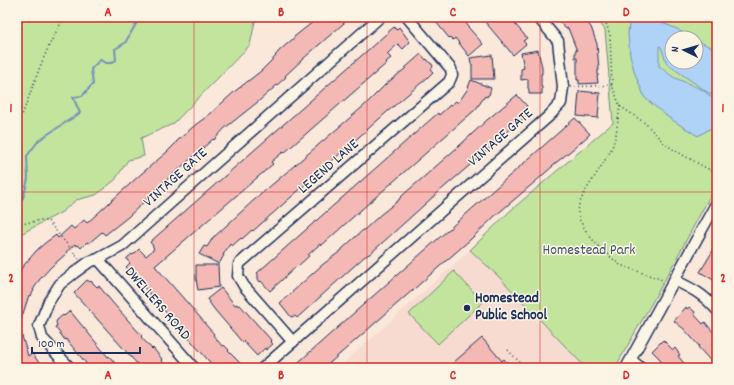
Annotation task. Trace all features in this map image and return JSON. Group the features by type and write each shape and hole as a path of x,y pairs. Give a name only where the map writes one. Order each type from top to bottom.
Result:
{"street":[{"name":"VINTAGE GATE","path":"70,368 42,338 40,326 49,301 60,284 89,262 98,259 122,246 380,17"},
{"name":"LEGEND LANE","path":"293,342 244,286 238,276 240,264 449,82 452,75 451,69 407,17"},
{"name":"VINTAGE GATE","path":"263,368 549,116 561,103 563,87 558,41 538,17"},
{"path":"641,368 629,364 670,281 717,202"},
{"name":"DWELLERS ROAD","path":"98,259 194,368"},
{"path":"670,281 698,292 717,310"}],"path":[{"path":"17,120 22,115 42,62 58,28 65,17"},
{"path":"602,17 606,22 610,35 612,85 620,106 613,145 579,204 578,213 580,221 588,234 599,247 620,265 670,281"},
{"path":"563,87 612,85"},
{"path":"620,106 645,123 664,143 717,174"},
{"path":"17,225 41,220 48,221 80,260"},
{"path":"508,350 525,368"}],"shaded area":[{"name":"Homestead Public School","path":"470,250 498,276 586,368 338,368"}],"green space":[{"path":"17,17 256,17 250,45 173,124 141,138 144,156 128,160 115,180 96,195 76,200 62,212 17,236"},
{"name":"Homestead Park","path":"595,17 709,17 717,22 717,183 615,368 586,368 498,276 470,250 510,211 613,123 605,30"},
{"path":"454,271 483,302 438,344 409,314"}],"water":[{"path":"629,17 648,17 679,30 664,30 664,56 661,47 659,46 659,66 673,77 703,90 717,102 716,125 698,136 669,118 645,98 635,74 630,55 628,34"},
{"path":"704,44 717,50 717,93 710,94 676,70 704,70"}],"building":[{"path":"319,17 351,17 304,58 285,76 286,77 259,101 225,128 214,140 213,139 146,198 147,199 128,217 105,235 102,232 81,248 75,244 40,279 31,296 29,295 19,326 28,356 32,353 40,364 35,368 17,368 17,275 24,265 37,250 56,235 58,238 71,226 74,229 84,220 87,223 194,126 261,71 294,37"},
{"path":"432,17 461,17 483,44 469,56 455,38 453,40 450,37 449,38"},
{"path":"481,17 509,17 527,38 523,41 526,44 513,55"},
{"path":"555,17 582,17 591,27 597,44 599,70 597,76 598,83 579,84 579,80 577,80 577,58 575,58 575,51 577,51 568,28 566,29"},
{"path":"394,27 396,30 399,27 410,42 403,49 398,44 387,54 391,58 386,62 387,63 284,153 283,152 271,162 273,164 155,266 205,323 222,346 224,345 245,368 215,368 126,267 130,263 127,258 139,249 146,256 154,249 150,242"},
{"path":"538,50 542,67 542,94 529,94 528,79 521,80 521,69 524,68 521,53"},
{"path":"421,54 433,66 431,70 433,72 427,78 253,231 252,230 232,246 230,244 219,264 199,254 204,246 207,247 214,236 366,104 386,84"},
{"path":"492,55 494,79 472,79 472,64 470,58"},
{"path":"471,80 491,88 489,95 487,97 485,96 476,109 321,246 320,244 308,255 309,256 270,291 261,281 260,282 257,273 438,113 439,115 456,101 458,103 467,90"},
{"path":"579,91 600,93 598,118 577,116"},
{"path":"517,95 527,106 525,110 529,114 506,133 505,132 497,140 498,141 371,253 364,257 297,318 295,316 291,317 280,303"},
{"path":"575,118 590,134 579,144 495,216 471,239 324,368 292,368 355,312"},
{"path":"717,244 717,282 700,272"},
{"path":"196,265 218,265 219,287 198,290"},
{"path":"87,280 90,282 91,281 97,287 99,286 142,336 141,337 152,349 153,348 168,368 145,368 141,364 139,366 74,293"},
{"path":"221,288 235,305 240,305 271,340 270,341 273,344 266,350 265,348 257,356 243,341 242,342 207,299"},
{"path":"686,307 687,309 689,307 695,312 694,314 703,324 705,322 717,337 717,368 684,329 674,321"},
{"path":"70,311 119,368 90,368 66,339 65,340 55,327 57,326 57,320"},
{"path":"482,338 502,361 504,359 512,368 447,368"},
{"path":"663,340 673,350 675,348 680,355 678,356 688,368 666,368 652,351"}],"waterway":[{"path":"17,205 23,198 28,179 27,156 39,140 80,113 73,97 82,96 93,84 91,69 100,60 106,63 112,63 116,60 115,49 125,43 140,17"}],"place":[{"name":"Homestead Public School","path":"467,308"}]}
